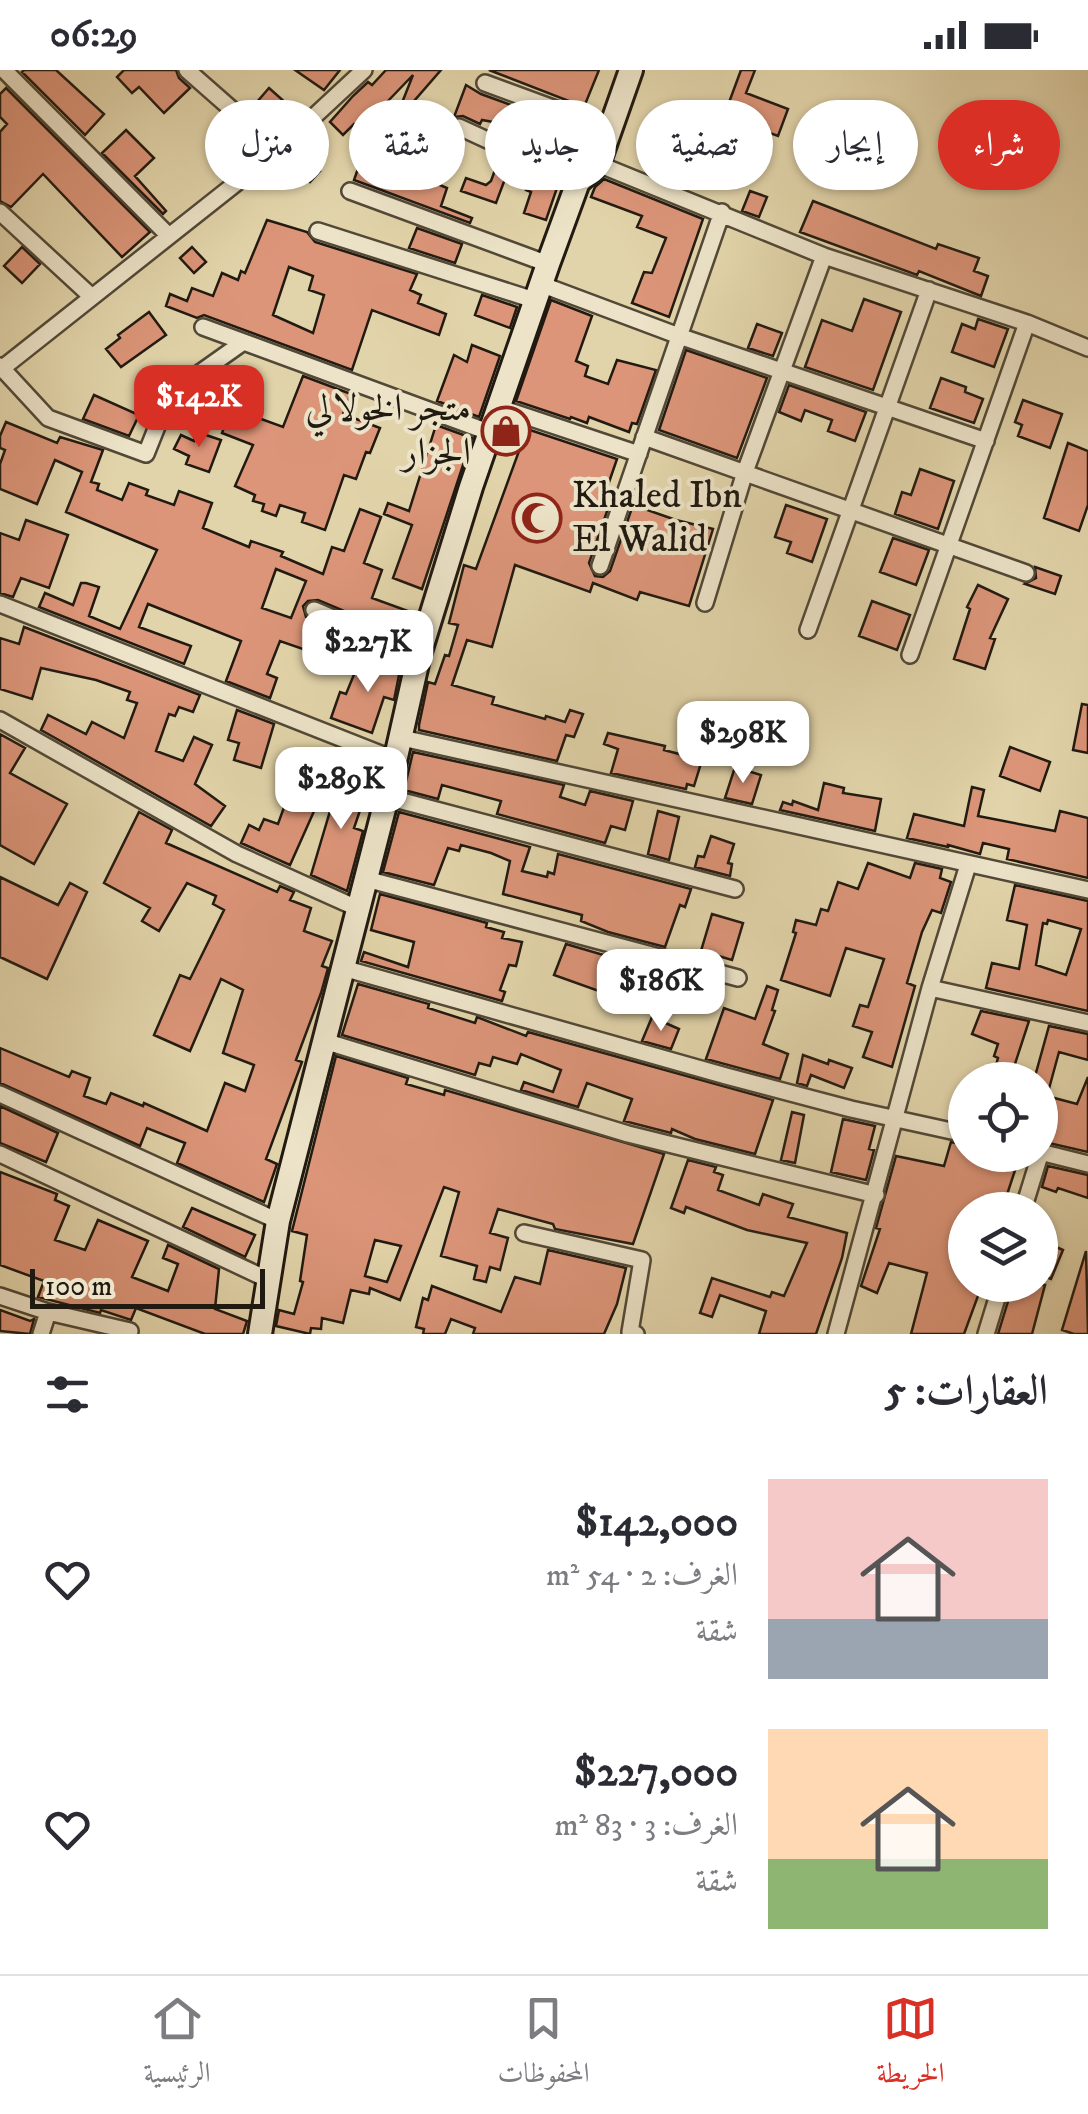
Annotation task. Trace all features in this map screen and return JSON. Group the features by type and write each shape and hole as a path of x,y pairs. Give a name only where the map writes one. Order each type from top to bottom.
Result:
{"street":[{"path":"4,70 169,236"},
{"path":"187,70 221,100"},
{"path":"329,103 364,70"},
{"path":"616,112 631,70"},
{"path":"485,83 531,100"},
{"path":"616,171 824,256 1088,348"},
{"path":"227,190 1,368 48,418 146,454 170,394 242,342"},
{"path":"260,1334 278,1222 399,749 419,655 575,190"},
{"path":"350,191 543,283 679,336 986,442"},
{"path":"0,212 92,297"},
{"path":"600,566 722,212"},
{"path":"318,231 543,283"},
{"path":"705,603 745,472 824,256"},
{"path":"808,630 928,290"},
{"path":"910,655 1027,324"},
{"path":"203,327 491,433"},
{"path":"500,408 745,472 1026,573"},
{"path":"0,604 399,749 1088,890"},
{"path":"314,610 419,655"},
{"path":"0,720 237,854 358,909"},
{"path":"387,796 736,890"},
{"path":"836,1334 930,988 968,866"},
{"path":"366,879 738,978"},
{"path":"343,968 726,1076 948,1130"},
{"path":"930,988 1088,1024"},
{"path":"324,1042 628,1134 876,1195"},
{"path":"0,1094 278,1222"},
{"path":"0,1154 269,1280"},
{"path":"1058,1157 1088,1164"},
{"path":"524,1232 642,1260 630,1332 636,1334"},
{"path":"0,1296 130,1331"},
{"path":"986,1334 996,1302"},
{"path":"41,1334 48,1312"}],"building":[{"path":"24,70 56,70 104,114 85,135"},
{"path":"124,70 176,70 190,88 164,113 139,87 132,93 117,77"},
{"path":"295,70 340,70 324,90"},
{"path":"386,70 441,70 415,100 403,100 413,75 389,100 349,100 368,82 372,85"},
{"path":"489,70 599,70 587,100 566,100"},
{"path":"741,70 755,70 746,93 764,100 730,100"},
{"path":"466,85 497,100 485,100 485,121 480,124 465,117 465,100 460,100"},
{"path":"6,88 150,232 122,257 43,174 11,207 0,201 0,132 7,124 0,117 0,94"},
{"path":"269,88 282,100 259,100"},
{"path":"349,101 349,129 343,135 330,122"},
{"path":"773,103 788,109 778,136 773,134"},
{"path":"126,130 154,158 135,176 166,211 163,214 102,153"},
{"path":"466,178 485,185 485,190 501,190 496,203 461,191 465,190"},
{"path":"616,184 703,219 669,317 632,303 644,272 652,273 666,238 637,227 642,216 591,197 594,190 616,190"},
{"path":"381,190 446,190 441,206 472,218 470,223"},
{"path":"526,190 556,190 546,220 524,213 531,192"},
{"path":"750,191 767,197 759,217 742,211"},
{"path":"813,201 936,249 938,244 979,258 974,271 988,276 981,296 800,232"},
{"path":"267,220 307,232 315,242 417,274 410,290 421,295 418,303 446,314 439,335 372,310 352,370 204,315 197,318 166,306 170,294 187,301 192,288 213,296 222,273 238,280 241,271 245,273","holes":["289,267 313,276 309,290 324,295 313,333 273,315"]},
{"path":"417,228 462,244 455,263 409,248"},
{"path":"22,247 40,264 22,283 4,266"},
{"path":"192,247 206,262 194,273 180,258"},
{"path":"482,295 517,307 510,328 475,315"},
{"path":"864,299 901,312 873,390 805,367 822,320 852,331"},
{"path":"551,300 592,316 576,361 588,366 585,376 608,384 617,360 656,370 637,424 632,423 629,432 589,417 587,423 516,401"},
{"path":"149,312 166,335 121,367 106,349"},
{"path":"978,319 1008,329 994,367 952,352 962,324 975,329"},
{"path":"757,324 782,333 773,356 748,348"},
{"path":"472,345 500,356 479,417 437,401 454,355 467,362"},
{"path":"686,350 767,378 737,458 659,430"},
{"path":"303,376 351,394 343,414 380,428 356,479 344,475 325,530 302,522 305,513 280,505 276,516 262,511 264,504 253,501 255,495 235,486 253,445 222,433 231,408 283,427"},
{"path":"941,378 966,387 965,392 983,399 974,423 930,408"},
{"path":"789,385 866,412 855,441 828,431 832,420 805,410 801,421 779,412"},
{"path":"94,395 139,415 129,436 83,419"},
{"path":"1023,400 1062,414 1050,448 1018,436 1022,425 1015,422"},
{"path":"6,422 57,443 60,437 103,450 91,482 99,484 97,490 122,500 129,483 148,490 146,495 174,505 179,491 212,503 203,528 249,547 251,541 283,552 281,556 323,574 332,547 344,551 360,509 381,517 364,563 382,570 372,598 416,614 408,638 318,600 308,601 303,606 306,617 332,630 323,656 280,641 267,674 277,678 270,698 226,681 241,641 148,604 139,627 191,646 184,664 39,607 45,593 73,605 81,583 86,583 99,587 89,616 120,629 157,550 66,512 82,472 55,460 37,504 0,489 0,464 5,450 0,448","holes":["276,569 306,581 291,618 262,608"]},
{"path":"436,425 472,438 422,589 393,578 412,525 384,514 388,503 409,511"},
{"path":"527,429 617,459 606,491 612,497 589,563 595,576 603,577 610,571 633,505 713,529 689,606 640,592 637,600 593,583 590,592 515,565 492,647 467,640 452,685 494,697 492,704 545,719 546,716 565,722 570,710 583,714 574,737 566,735 557,761 419,730 428,682 435,684 458,625 449,623 464,565 476,569"},
{"path":"197,432 221,440 209,472 186,464 189,456 174,449 181,435 194,441"},
{"path":"1068,443 1088,451 1088,505 1079,531 1044,518"},
{"path":"920,469 954,481 938,529 895,514 902,492 911,495"},
{"path":"786,505 827,519 812,562 787,553 791,542 775,537"},
{"path":"26,520 68,535 49,588 21,578 13,597 0,593 0,533 19,540"},
{"path":"893,538 929,550 916,585 880,572"},
{"path":"1035,567 1061,576 1055,594 1025,584 1036,578"},
{"path":"978,585 1008,599 990,638 995,639 985,669 954,659 970,609 967,607"},
{"path":"872,601 910,615 897,650 859,636"},
{"path":"24,627 200,695 193,712 179,707 175,716 169,714 156,751 183,761 194,737 212,745 195,784 225,806 211,826 41,730 48,715 86,734 92,722 124,738 137,703 127,700 130,692 41,668 32,699 0,689 0,638 19,644"},
{"path":"384,652 402,660 394,700 384,697 372,733 331,718 340,692 346,694 355,672 374,678"},
{"path":"1082,704 1088,705 1088,753 1073,750"},
{"path":"237,710 274,724 261,768 234,760 239,743 228,740"},
{"path":"608,733 665,746 664,750 702,760 694,786 687,784 686,789 611,773 618,749 604,744"},
{"path":"0,734 25,748 10,773 67,804 34,864 0,845"},
{"path":"1010,747 1050,762 1040,791 1000,776"},
{"path":"413,752 564,785 560,797 585,805 590,791 633,801 625,830 611,826 605,843 497,814 501,801 442,785 438,799 404,790"},
{"path":"735,767 761,775 752,804 725,798"},
{"path":"335,772 369,784 354,828 363,831 347,891 311,875 333,801 325,798"},
{"path":"824,783 844,788 843,793 881,799 875,831 780,810 783,802 792,805 793,801 818,810"},
{"path":"972,787 984,790 978,816 1055,831 1060,811 1088,818 1088,878 1007,859 1009,849 983,843 980,854 907,838 914,814 964,826"},
{"path":"287,799 315,809 290,865 241,843 249,825 259,830 264,819 278,824"},
{"path":"658,811 679,817 669,860 648,854"},
{"path":"139,812 172,830 166,843 277,892 280,886 294,892 290,900 311,908 304,931 332,941 322,966 328,968 321,993 296,1060 302,1062 266,1159 277,1164 264,1202 177,1163 185,1143 147,1128 140,1146 0,1083 0,1048 69,1077 72,1071 90,1078 84,1096 106,1104 111,1093 207,1131 225,1083 245,1091 254,1065 223,1053 243,990 221,979 190,1051 154,1035 180,975 190,979 224,910 213,904 216,896 187,883 159,931 142,921 150,908 104,883"},
{"path":"399,812 530,847 522,871 547,877 548,872 554,874 558,854 691,889 685,907 680,905 665,947 608,932 581,921 582,915 503,894 510,861 461,845 459,851 448,848 434,885 383,872"},
{"path":"711,836 734,844 728,863 732,864 730,876 695,867 698,856 704,857"},
{"path":"868,863 910,878 915,863 942,869 940,878 951,882 941,913 932,910 922,932 907,983 915,986 892,1067 863,1057 872,1032 853,1026 860,1005 868,1007 884,959 846,948 830,996 781,980 796,933 796,920 816,925 821,909 828,911 838,882 858,889"},
{"path":"0,877 58,905 70,883 87,892 47,979 0,957"},
{"path":"1015,885 1088,901 1088,1011 986,988 992,963 1019,969 1027,925 1007,920","holes":["1048,920 1081,929 1066,975 1036,965 1043,923"]},
{"path":"380,894 487,923 486,927 504,932 502,938 522,942 516,966 509,965 500,990 505,992 502,1001 361,961 364,952 408,967 414,942 371,930"},
{"path":"712,914 743,923 732,960 701,951"},
{"path":"566,944 684,975 679,988 658,981 650,1002 610,986 607,994 554,975"},
{"path":"358,984 429,1004 428,1008 475,1023 477,1017 526,1036 528,1032 773,1100 755,1154 672,1129 671,1133 624,1121 632,1099 587,1083 578,1107 521,1090 524,1082 553,1092 561,1070 521,1054 517,1064 493,1057 490,1066 479,1063 475,1075 342,1035"},
{"path":"767,986 778,990 763,1044 788,1054 780,1079 706,1059 724,1008 755,1019"},
{"path":"981,1011 1029,1021 1016,1062 997,1062 994,1056 998,1044 972,1034"},
{"path":"652,1017 679,1029 671,1049 642,1041"},
{"path":"1049,1026 1088,1034 1088,1060 1059,1052 1056,1062 1039,1062"},
{"path":"803,1055 852,1068 844,1088 811,1075 807,1086 797,1083"},
{"path":"336,1056 408,1078 406,1084 444,1095 445,1090 664,1154 633,1244 555,1229 553,1224 498,1209 490,1233 508,1238 500,1270 490,1267 486,1282 474,1279 477,1266 441,1256 459,1192 444,1187 400,1300 370,1288 369,1294 351,1290 343,1323 322,1318 321,1329 311,1328 310,1334 276,1326 279,1310 294,1314 303,1282 300,1281 307,1235 292,1231","holes":["375,1240 401,1246 387,1282 365,1276"]},
{"path":"1088,1077 1088,1152 1058,1145 1058,1099 1077,1104"},
{"path":"0,1106 58,1133 46,1162 0,1143"},
{"path":"792,1112 804,1115 795,1163 781,1160"},
{"path":"843,1119 875,1126 866,1180 831,1172"},
{"path":"948,1152 948,1172 1014,1172 1008,1192 948,1192 948,1302 976,1302 964,1334 911,1334 927,1273 889,1263 877,1293 861,1286 880,1229 876,1228 896,1156 944,1166"},
{"path":"688,1160 716,1167 714,1172 723,1175 718,1190 759,1205 763,1194 793,1204 788,1217 847,1233 816,1334 759,1334 766,1311 720,1295 712,1317 700,1313 712,1278 770,1297 772,1292 784,1296 807,1243 747,1230 686,1207 684,1213 671,1208"},
{"path":"1058,1168 1088,1175 1088,1198 1042,1187 1046,1172 1058,1172"},
{"path":"0,1172 57,1194 55,1200 69,1206 55,1240 85,1250 98,1220 148,1241 132,1277 168,1291 178,1264 163,1258 168,1245 219,1269 215,1309 247,1321 243,1334 205,1334 136,1308 131,1320 38,1297 44,1281 0,1265"},
{"path":"192,1208 255,1235 245,1257 183,1227"},
{"path":"548,1250 626,1268 604,1334 473,1334 475,1328 451,1319 445,1334 423,1334 424,1329 416,1327 423,1298 428,1300 432,1286 501,1312 515,1277 540,1284"},
{"path":"1086,1251 1088,1334 1074,1334 1062,1330"},
{"path":"1008,1302 1040,1302 1032,1334 998,1334"},
{"path":"0,1310 34,1319 30,1334 0,1331"}],"place":[{"name":"متجر الخولالي الجزار","path":"506,431"},
{"name":"Khaled Ibn El Walid","path":"537,518"}]}
